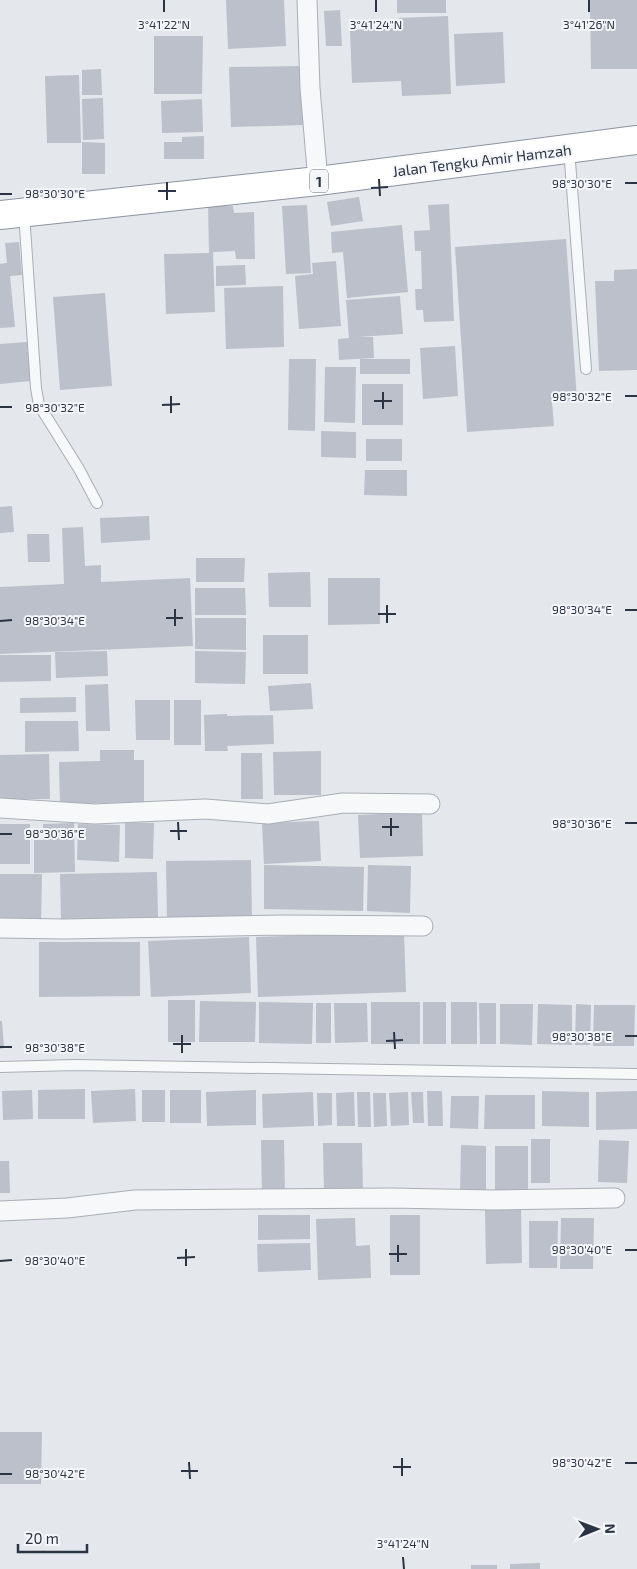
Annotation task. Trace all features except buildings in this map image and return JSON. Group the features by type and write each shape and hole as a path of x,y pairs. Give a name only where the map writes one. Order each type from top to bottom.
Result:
{"highway":[{"name":"Jalan Tengku Amir Hamzah","path":"12,214 318,181 637,140"}],"street":[{"path":"307,0 310,88 318,181"},
{"path":"0,808 95,814 205,808 268,814 343,803 430,804"},
{"path":"0,928 65,929 284,925 423,926"},
{"path":"0,1210 67,1208 135,1200 615,1198"}],"lane":[{"path":"569,148 586,369"},
{"path":"12,214 39,405 79,469 97,503"},
{"path":"0,1067 75,1065 637,1074"}]}
